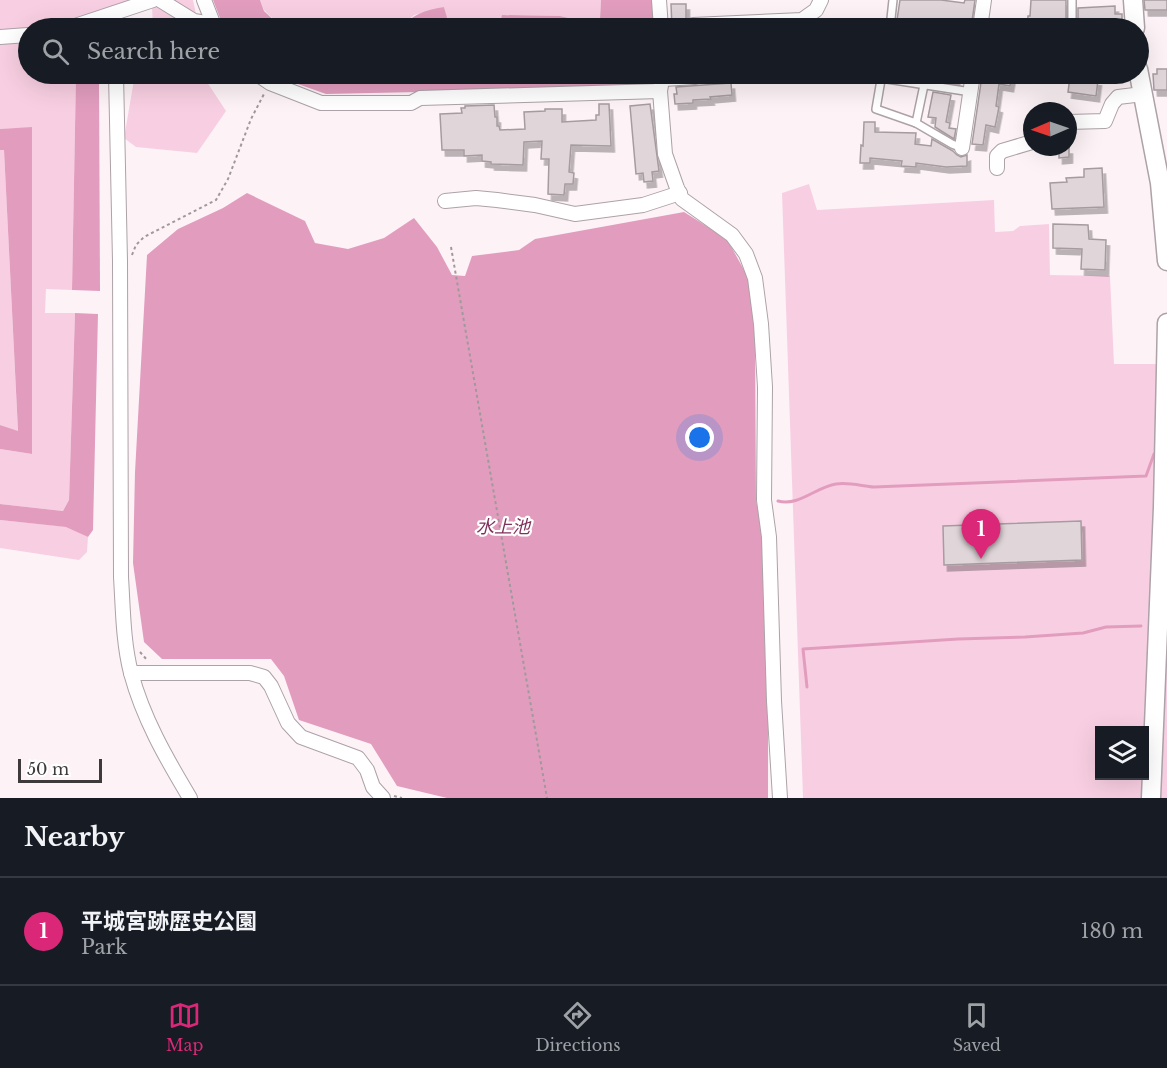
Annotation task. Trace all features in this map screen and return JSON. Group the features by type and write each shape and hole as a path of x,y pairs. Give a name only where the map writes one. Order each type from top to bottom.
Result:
{"main road":[{"path":"1133,0 1134,18"},
{"path":"1141,84 1160,183 1167,239 1167,261"},
{"path":"1151,798 1163,582 1167,322"}],"street":[{"path":"100,18 153,0"},
{"path":"160,0 189,18"},
{"path":"204,0 211,18"},
{"path":"659,0 660,18"},
{"path":"808,18 816,10 820,0"},
{"path":"981,18 984,0"},
{"path":"115,13 115,18"},
{"path":"0,37 18,35"},
{"path":"116,84 120,261 121,577 124,626 131,673 151,729 190,798"},
{"path":"273,84 321,103 411,103 420,98 619,84"},
{"path":"662,84 665,153 682,199 732,235 746,254 755,278 761,324 764,377 764,500 769,537 774,701 780,798"},
{"path":"962,148 972,84"},
{"path":"1077,122 1106,121 1112,104 1118,97 1143,94"},
{"path":"997,168 997,156 1002,151 1023,145"},
{"path":"445,201 476,198 497,200 575,214 643,205 680,194"},
{"path":"131,673 250,673 264,677 271,686 288,723 301,737 358,758 367,770 373,787 387,797"}],"lane":[{"path":"892,18 893,0"},
{"path":"1072,0 1072,18"},
{"path":"881,84 876,109 916,123 962,148"},
{"path":"916,123 924,84 971,92"}],"path":[{"path":"131,263 136,245 144,237 216,200 228,179 251,119 269,84"},
{"path":"451,247 548,798"},
{"path":"138,647 143,658 153,665"},
{"path":"387,797 402,798"}],"shaded area":[{"path":"0,0 137,0 88,18 18,18 18,29 0,32"},
{"path":"160,0 193,0 197,18 153,18 152,7"},
{"path":"260,0 601,0 600,18 503,15 502,18 446,18 444,7 411,18 272,18 264,10"},
{"path":"18,43 18,84 76,84 72,290 46,289 45,313 75,313 69,500 63,511 0,504 0,449 32,454 32,128 0,129 0,44"},
{"path":"133,84 208,84 226,111 197,153 136,147 124,138"},
{"path":"0,150 4,150 18,432 0,425"},
{"path":"809,184 817,210 994,200 995,232 1013,231 1020,226 1049,224 1050,275 1110,276 1114,364 1160,364 1167,387 1167,798 803,798 782,193"},
{"path":"0,520 69,527 88,537 87,552 79,560 0,548"}],"water":[{"path":"213,0 260,0 264,11 271,18 220,18"},
{"path":"601,0 655,0 656,18 600,18"},
{"path":"444,7 447,18 412,18 419,14"},
{"path":"502,15 569,18 501,18"},
{"path":"76,84 99,84 100,291 72,290"},
{"path":"298,84 652,84 650,87 326,94"},
{"path":"32,127 32,454 0,449 0,425 18,431 4,150 0,150 0,129"},
{"name":"水上池","path":"247,193 305,221 315,243 348,249 384,238 414,218 437,247 452,275 465,276 472,256 519,250 535,239 684,212 727,239 749,279 755,337 756,500 763,536 768,702 768,798 447,798 397,786 371,744 299,720 284,676 271,659 162,659 144,642 133,563 135,472 147,255 178,229 223,208"},
{"path":"75,313 98,314 93,530 88,537 66,527 0,520 0,504 63,511 69,500"}],"building":[{"path":"900,0 941,0 964,3 965,0 975,0 972,18 897,18"},
{"path":"1031,0 1066,0 1066,18 1028,18"},
{"path":"1144,0 1167,0 1167,10 1145,10"},
{"path":"671,4 686,4 686,18 672,18"},
{"path":"1115,6 1115,14 1122,14 1122,18 1078,18 1078,8"},
{"path":"1157,69 1167,69 1167,90 1154,90 1153,74 1157,74"},
{"path":"731,84 732,95 693,100 693,103 675,104 676,87"},
{"path":"981,84 999,84 996,106 999,107 995,127 986,125 983,145 972,144"},
{"path":"1069,84 1098,84 1096,96 1068,92"},
{"path":"933,92 951,95 946,122 950,123 949,128 956,129 954,139 935,127 936,118 928,117"},
{"path":"599,104 609,104 611,146 571,145 569,172 574,173 573,184 565,184 564,195 548,194 549,159 541,159 542,141 524,142 523,165 491,164 491,162 482,161 482,155 464,156 464,150 442,150 440,114 462,113 461,108 465,106 494,105 497,126 500,130 525,129 524,112 545,111 545,109 562,109 562,122 596,120 596,115 599,115"},
{"path":"650,104 659,171 652,172 653,181 644,182 643,173 636,174 630,106"},
{"path":"864,122 875,122 875,132 916,133 915,144 931,146 932,139 961,157 967,155 967,166 946,167 916,163 916,167 901,166 902,161 870,158 870,163 860,163"},
{"path":"1102,168 1104,207 1052,209 1050,183 1067,182 1066,178 1084,177 1084,169"},
{"path":"1053,224 1088,225 1089,239 1106,240 1105,270 1081,269 1082,249 1053,248"},
{"path":"1081,521 1082,560 944,565 943,526"}],"waterway":[{"path":"778,501 793,501 829,486 841,484 874,487 1146,476 1154,454"},
{"path":"807,687 803,649 1025,637 1083,633 1106,627 1141,626"}],"place":[{"name":"平城宮跡歴史公園","path":"981,559"}]}
